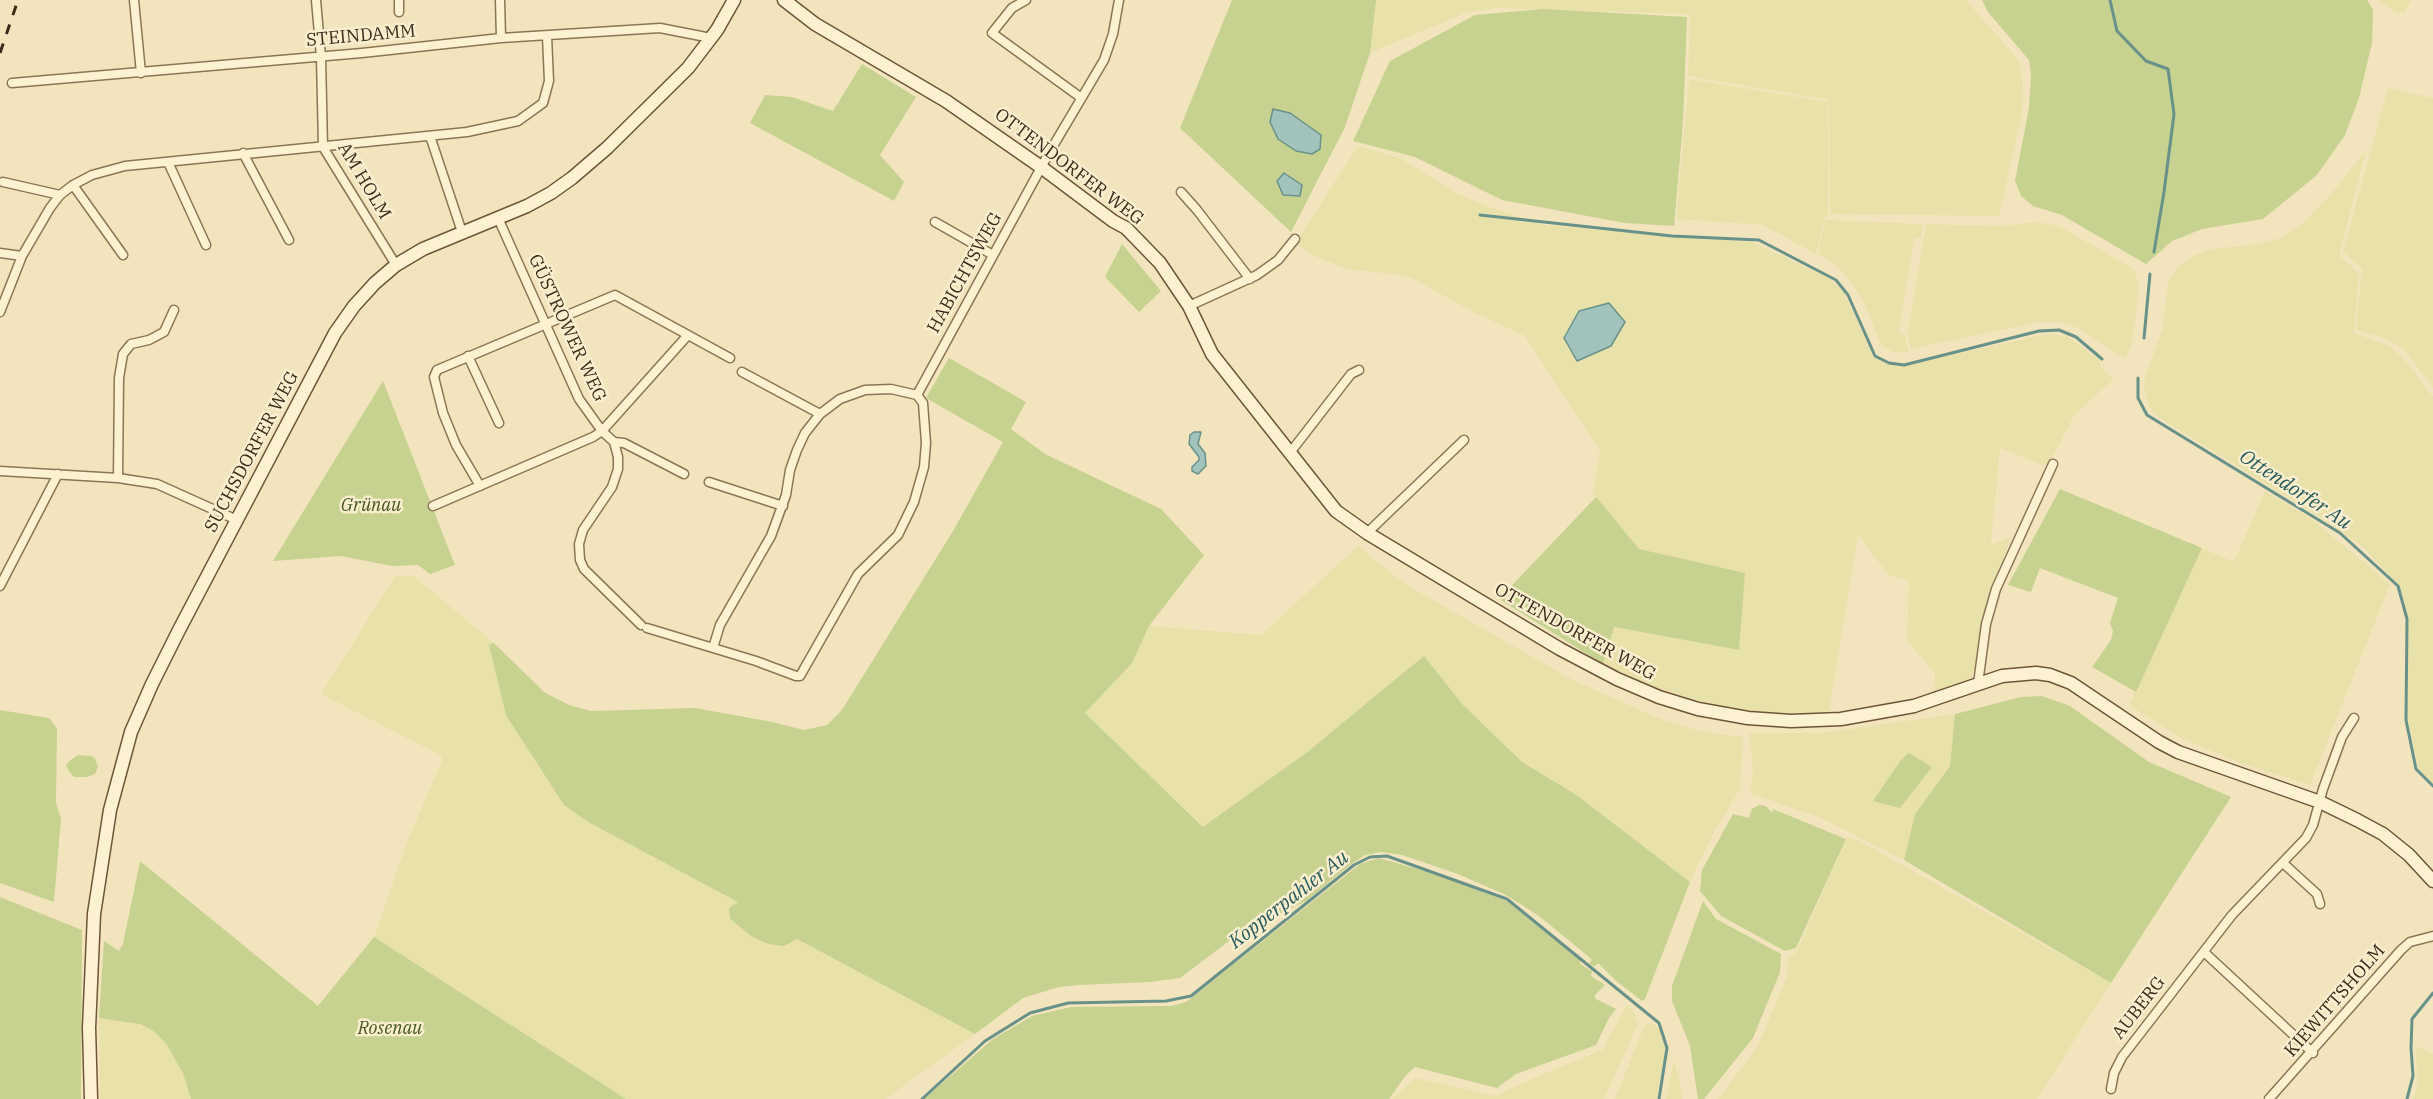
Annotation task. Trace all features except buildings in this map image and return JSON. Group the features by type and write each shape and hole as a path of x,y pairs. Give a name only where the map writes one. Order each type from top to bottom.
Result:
{"main road":[{"name":"SUCHSDORFER WEG","path":"91,1099 89,1028 94,914 100,860 115,787 131,732 152,684 348,313 375,283 396,265 423,249 551,193 572,178 607,148 683,73 711,38 734,0"},
{"name":"OTTENDORFER WEG","path":"784,0 815,24 946,101 1126,228 1160,263 1189,306 1212,354 1336,511 1367,533 1560,649 1648,693 1698,709 1768,720 1840,719 1914,706 2002,676 2050,675 2071,683 2159,742 2178,752 2320,802 2383,834 2409,855 2433,881"}],"street":[{"path":"134,0 141,73"},
{"name":"AM HOLM","path":"315,0 321,57 323,147 396,265"},
{"path":"399,0 399,12"},
{"path":"500,0 501,38"},
{"path":"1026,0 1012,8 992,33 1080,97"},
{"name":"HABICHTSWEG","path":"917,395 1080,97 1104,60 1113,34 1119,0"},
{"name":"STEINDAMM","path":"12,83 321,57 501,38 660,28 711,38"},
{"path":"0,312 22,256 60,195 92,175 125,166 467,132 518,121 543,103 549,81 547,36"},
{"path":"430,136 462,232"},
{"path":"243,153 289,240"},
{"path":"168,162 206,245"},
{"path":"3,182 60,195"},
{"path":"73,185 123,255"},
{"path":"1181,192 1250,279"},
{"name":"GÜSTROWER WEG","path":"498,218 579,399 602,431 614,442"},
{"path":"934,222 993,255"},
{"path":"1189,306 1250,279 1278,260 1295,239"},
{"path":"0,253 22,256"},
{"path":"480,486 456,445 443,413 434,377 437,370 615,295 730,358"},
{"path":"118,478 119,378 123,354 131,344 164,332 174,310"},
{"path":"433,506 593,437 602,431 688,335"},
{"path":"468,356 499,423"},
{"path":"1289,454 1351,374 1359,370"},
{"path":"741,372 820,414"},
{"path":"684,474 624,443 614,442 618,469 612,488 583,530 578,553 584,569 644,627 800,676 858,574 898,535 918,491 924,466 926,443 923,403 917,395 891,389 865,390 840,399 820,414 805,433 797,450 783,506 760,559 752,568 720,626 713,648"},
{"path":"1367,533 1464,440"},
{"path":"1978,684 1986,624 1996,589 2053,464"},
{"path":"0,471 118,478 157,484 237,520"},
{"path":"0,586 58,474"},
{"path":"710,482 783,506"},
{"name":"AUBERG","path":"2111,1089 2122,1057 2232,915 2306,838 2313,825 2342,737 2354,718"},
{"path":"2283,863 2317,894 2319,904"},
{"name":"KIEWITTSHOLM","path":"2270,1099 2313,1053 2401,950 2410,942 2433,936"},
{"path":"2204,952 2313,1053"}],"shaded area":[{"path":"1376,0 1966,0 2019,61 2023,83 2022,114 1999,216 1830,214 1829,100 1688,76 1690,14 1496,8 1465,13 1370,53"},
{"path":"2378,0 2411,0 2404,13 2396,12"},
{"path":"1689,79 1828,102 1828,215 1824,219 1816,254 1763,225 1676,219"},
{"path":"2388,88 2433,98 2433,388 2402,347 2384,338 2356,330 2362,269 2343,252"},
{"path":"1358,146 1402,159 1456,193 1489,207 1545,225 1752,242 1829,278 1844,292 1873,357 1889,364 1904,365 2048,334 2067,336 2102,362 2099,365 2114,379 2075,414 2050,462 2043,465 2000,448 1991,545 2011,537 1985,609 1972,679 1934,694 1935,673 1907,641 1909,581 1888,575 1858,534 1829,712 1812,715 1762,713 1709,704 1657,688 1603,664 1613,627 1738,650 1745,574 1639,549 1593,494 1600,451 1525,336 1475,313 1408,276 1347,269 1314,256 1295,243"},
{"path":"2366,150 2339,255 2359,273 2354,333 2390,346 2405,360 2433,397 2433,784 2418,768 2408,718 2408,618 2400,587 2363,547 2326,521 2160,418 2149,407 2144,387 2145,376 2163,328 2168,282 2178,267 2193,256 2212,249 2258,244 2280,238 2301,225 2332,193"},
{"path":"1825,220 1923,224 1921,238 1914,239 1899,331 1905,336 1909,352 1894,353 1881,345 1862,298 1837,265 1818,254"},
{"path":"2037,222 2059,226 2132,268 2136,273 2139,290 2132,344 2125,359 2078,328 2059,322 2039,322 1911,349 1907,335 1926,224 2002,226"},
{"path":"2265,491 2313,520 2390,584 2310,785 2240,763 2179,737 2129,705 2202,548 2234,562"},
{"path":"1358,546 1405,584 1573,680 1665,721 1704,732 1743,737 1740,789 1715,830 1690,882 1575,794 1522,762 1463,705 1424,657 1306,753 1204,827 1085,713 1132,663 1149,626 1261,635"},
{"path":"395,576 414,576 494,643 489,646 590,823 739,902 796,939 975,1034 885,1099 626,1099 374,937 407,842 442,760 440,755 321,694"},
{"path":"1955,714 1950,766 1915,814 1904,860 1821,818 1750,793 1753,769 1749,733 1823,733"},
{"path":"1847,837 1858,840 2111,983 2037,1099 1718,1099 1758,1046 1787,976 1788,956 1796,953"},
{"path":"1627,1005 1634,1013 1638,1024 1604,1099 1392,1099 1415,1078 1496,1096 1602,1050"},
{"path":"99,1018 140,1024 155,1032 167,1045 183,1073 191,1099 100,1099"},
{"path":"1646,1022 1659,1027 1666,1049 1657,1099 1615,1099"},
{"path":"2415,1046 2433,1054 2433,1099 2413,1099 2418,1085"},
{"path":"1674,1060 1682,1099 1666,1099"}],"green space":[{"path":"1232,0 1376,0 1370,53 1345,127 1291,232 1180,128"},
{"path":"1982,0 2367,0 2373,10 2372,43 2359,98 2345,135 2317,175 2263,219 2202,229 2172,241 2146,264 2062,215 2033,206 2021,196 2015,181 2029,108 2031,75 2029,60 1988,12"},
{"path":"1543,9 1687,17 1683,122 1674,226 1625,223 1502,200 1415,157 1353,141 1390,61 1475,15"},
{"path":"862,64 916,97 880,155 904,182 894,201 750,123 765,95 792,97 833,111"},
{"path":"1122,244 1161,291 1139,312 1105,277"},
{"path":"949,358 1026,402 1011,429 1045,454 1161,509 1204,555 1149,626 1132,663 1085,713 1203,827 1306,753 1424,656 1463,705 1522,762 1575,794 1690,882 1645,999 1642,1001 1598,963 1594,967 1589,963 1592,960 1588,956 1539,916 1506,895 1458,874 1402,855 1381,852 1365,855 1306,901 1237,935 1180,978 1059,987 1023,998 975,1034 797,939 784,946 768,944 751,936 730,919 729,908 738,902 590,823 564,805 506,715 489,645 494,643 544,692 569,705 591,711 695,708 804,730 827,725 842,710 953,531 1003,442 926,398"},
{"name":"Grünau","path":"383,381 455,565 430,574 418,565 392,566 341,556 273,561"},
{"path":"2060,489 2202,548 2136,692 2092,667 2111,640 2113,631 2110,623 2118,598 2040,568 2031,592 2008,585"},
{"path":"1596,497 1639,549 1745,573 1739,650 1614,627 1603,664 1499,599"},
{"path":"2042,696 2070,706 2149,762 2231,797 2111,983 1904,860 1915,814 1950,766 1955,714 2021,697"},
{"path":"0,710 49,718 57,729 56,803 61,819 54,902 0,883"},
{"path":"1909,753 1932,767 1900,808 1873,801 1901,760"},
{"path":"78,755 95,758 98,767 95,774 87,777 74,777 66,766"},
{"path":"1759,805 1766,806 1772,813 1773,809 1846,839 1796,948 1785,951 1721,916 1700,891 1702,870 1733,814 1749,818 1752,809"},
{"path":"1379,858 1432,873 1507,901 1580,960 1580,964 1592,971 1591,976 1605,985 1594,996 1596,999 1616,1009 1596,1045 1516,1074 1497,1088 1415,1067 1406,1075 1389,1099 924,1099 993,1039 1032,1016 1071,1007 1172,1006 1186,1002 1360,864"},
{"name":"Rosenau","path":"140,861 318,1006 374,937 626,1099 191,1099 183,1073 167,1045 155,1032 140,1024 99,1018 104,941 119,951 123,944"},
{"path":"0,897 82,930 81,1099 0,1099"},
{"path":"1703,901 1716,919 1781,954 1780,972 1753,1038 1704,1099 1698,1099 1690,1046 1672,1001 1672,986"}],"water":[{"path":"1273,109 1290,113 1321,135 1320,149 1312,154 1296,151 1278,139 1270,122"},
{"path":"1284,173 1302,185 1300,196 1283,195 1277,181"},
{"path":"1609,303 1625,322 1611,346 1577,361 1564,338 1579,311"},
{"path":"1194,432 1201,432 1198,444 1205,453 1206,466 1198,474 1192,471 1192,467 1199,457 1189,444 1190,435"}],"waterway":[{"path":"2110,0 2117,31 2146,61 2168,69 2174,114 2154,252"},
{"path":"1480,215 1672,236 1759,240 1836,280 1848,295 1875,356 1889,363 1904,365 2039,331 2059,330 2076,337 2102,359"},
{"name":"Ottendorfer Au","path":"2144,338 2150,274"},
{"name":"Ottendorfer Au","path":"2138,378 2138,398 2147,415 2340,533 2398,586 2407,619 2406,720 2416,769 2433,786"},
{"name":"Kopperpahler Au","path":"922,1099 985,1041 1030,1013 1068,1003 1166,1001 1191,996 1354,865 1370,857 1387,856 1507,899 1659,1023 1667,1048 1659,1099"},
{"name":"Ottendorfer Au","path":"2407,1099 2413,1076 2412,1019 2433,993"}],"railway":[{"path":"0,53 18,0"}]}
